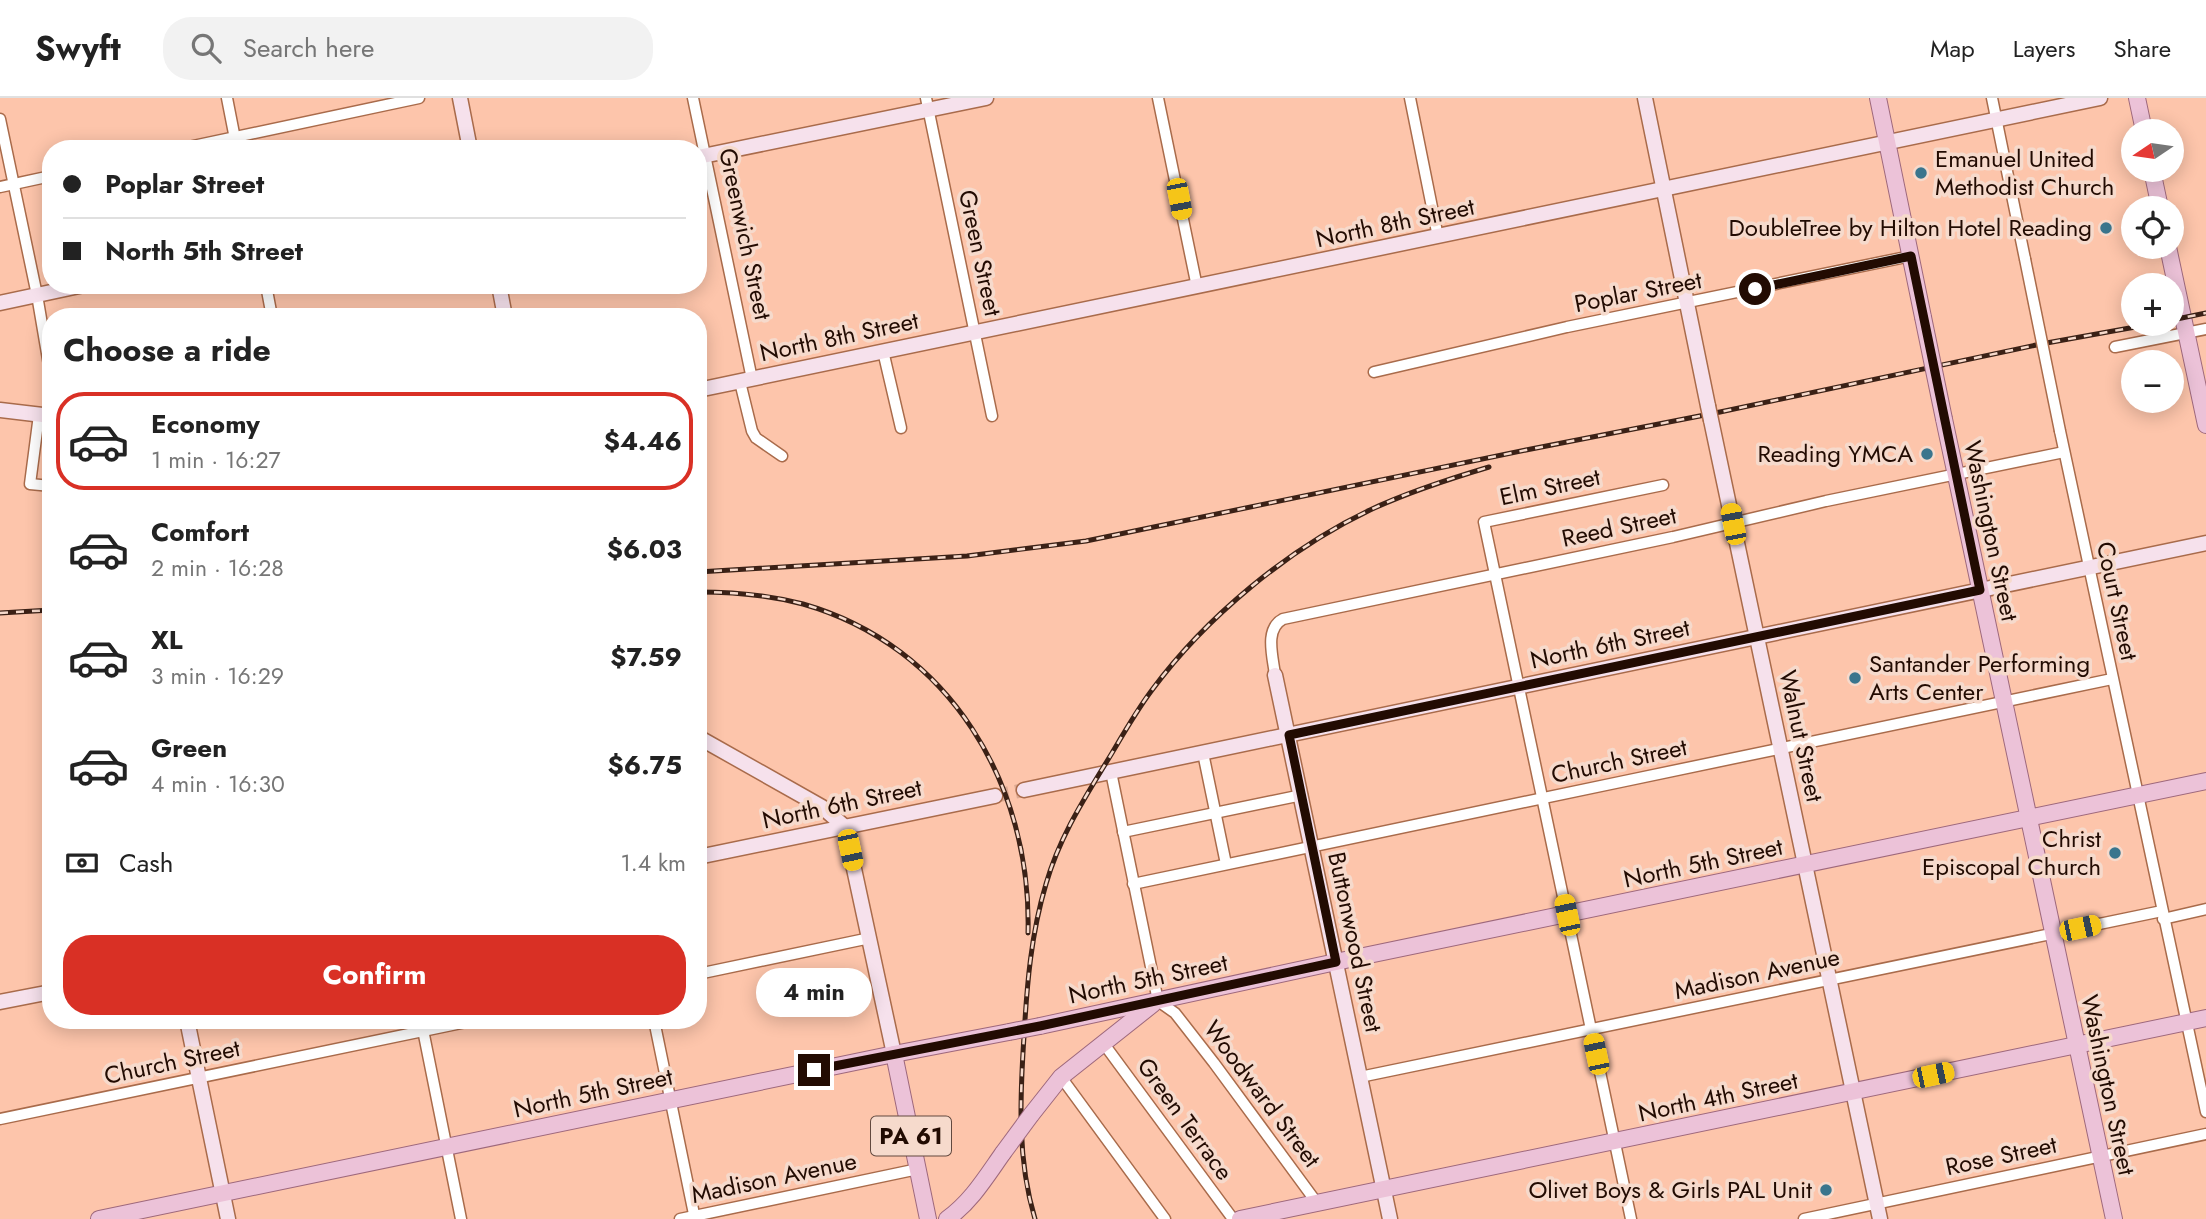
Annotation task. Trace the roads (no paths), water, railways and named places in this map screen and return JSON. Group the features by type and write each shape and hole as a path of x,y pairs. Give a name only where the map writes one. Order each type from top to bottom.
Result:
{"main road":[{"name":"Washington Street","path":"1878,98 2114,1219"},
{"path":"2137,98 2141,119"},
{"path":"2171,259 2206,425"},
{"name":"North 5th Street","path":"99,1219 1040,1026 2206,781"},
{"path":"947,1219 974,1195 1061,1077 1158,1001"},
{"name":"North 4th Street","path":"1240,1219 2206,1018"},
{"name":"PA 61","path":"894,1054 928,1219"}],"street":[{"path":"227,98 236,140"},
{"path":"221,140 419,98"},
{"path":"460,98 468,140"},
{"name":"Greenwich Street","path":"693,98 700,140"},
{"path":"707,155 928,104 986,98"},
{"path":"1158,98 1197,287"},
{"path":"1410,98 1438,237"},
{"name":"Walnut Street","path":"1645,98 1880,1219"},
{"name":"Court Street","path":"1992,98 2064,452 2206,1112"},
{"name":"North 8th Street","path":"707,388 2100,98"},
{"name":"Green Street","path":"928,104 992,416"},
{"path":"0,119 42,324"},
{"path":"0,187 42,178"},
{"name":"Greenwich Street","path":"707,181 746,380 752,430 756,438 782,456"},
{"name":"Poplar Street","path":"1374,372 1567,327 1911,256"},
{"path":"0,303 42,294"},
{"path":"2115,347 2206,329"},
{"path":"883,351 901,428"},
{"path":"0,410 42,416"},
{"path":"42,430 30,484 42,485"},
{"name":"Reed Street","path":"1275,675 1271,631 1276,622 1283,619 2064,452"},
{"name":"Elm Street","path":"1631,1219 1485,522 1663,485"},
{"name":"North 6th Street","path":"1024,790 2206,543"},
{"name":"Buttonwood Street","path":"1275,675 1390,1219"},
{"name":"Church Street","path":"1133,884 2112,679"},
{"path":"707,742 822,807 845,827 894,1054"},
{"path":"1203,752 1226,864"},
{"path":"1111,772 1158,1001"},
{"path":"1123,832 1302,795"},
{"name":"North 6th Street","path":"707,855 995,796"},
{"name":"Madison Avenue","path":"1360,1077 2052,934 2206,909"},
{"path":"707,972 870,938"},
{"path":"0,1002 42,994"},
{"name":"Woodward Street","path":"1158,1001 1175,1013 1203,1048 1317,1203"},
{"path":"189,1029 228,1219"},
{"name":"Church Street","path":"0,1119 199,1078 409,1029"},
{"path":"423,1029 461,1219"},
{"path":"656,1029 695,1217"},
{"name":"Green Terrace","path":"1104,1044 1233,1219"},
{"path":"1061,1077 1165,1219"},
{"name":"Rose Street","path":"1804,1219 2206,1134"},
{"name":"Madison Avenue","path":"680,1219 918,1169"}],"tunnel":[{"path":"995,796 1024,790"}],"railway":[{"path":"2184,318 2206,313"},
{"path":"707,571 967,556 1086,541 2121,330"},
{"path":"1035,1219 1025,1174 1021,1105 1030,959 1041,903 1052,866 1083,800 1152,690 1197,637 1251,587 1309,544 1370,510 1444,481 1489,467"},
{"path":"707,592 790,601 855,624 901,652 940,688 972,729 997,775 1015,825 1026,878 1028,933"},
{"path":"0,613 42,611"}],"place":[{"name":"Emanuel United Methodist Church","path":"1921,173"},
{"name":"DoubleTree by Hilton Hotel Reading","path":"2106,228"},
{"name":"Reading YMCA","path":"1927,454"},
{"name":"Santander Performing Arts Center","path":"1855,678"},
{"name":"Christ Episcopal Church","path":"2115,853"},
{"name":"Olivet Boys & Girls PAL Unit","path":"1826,1190"}]}
